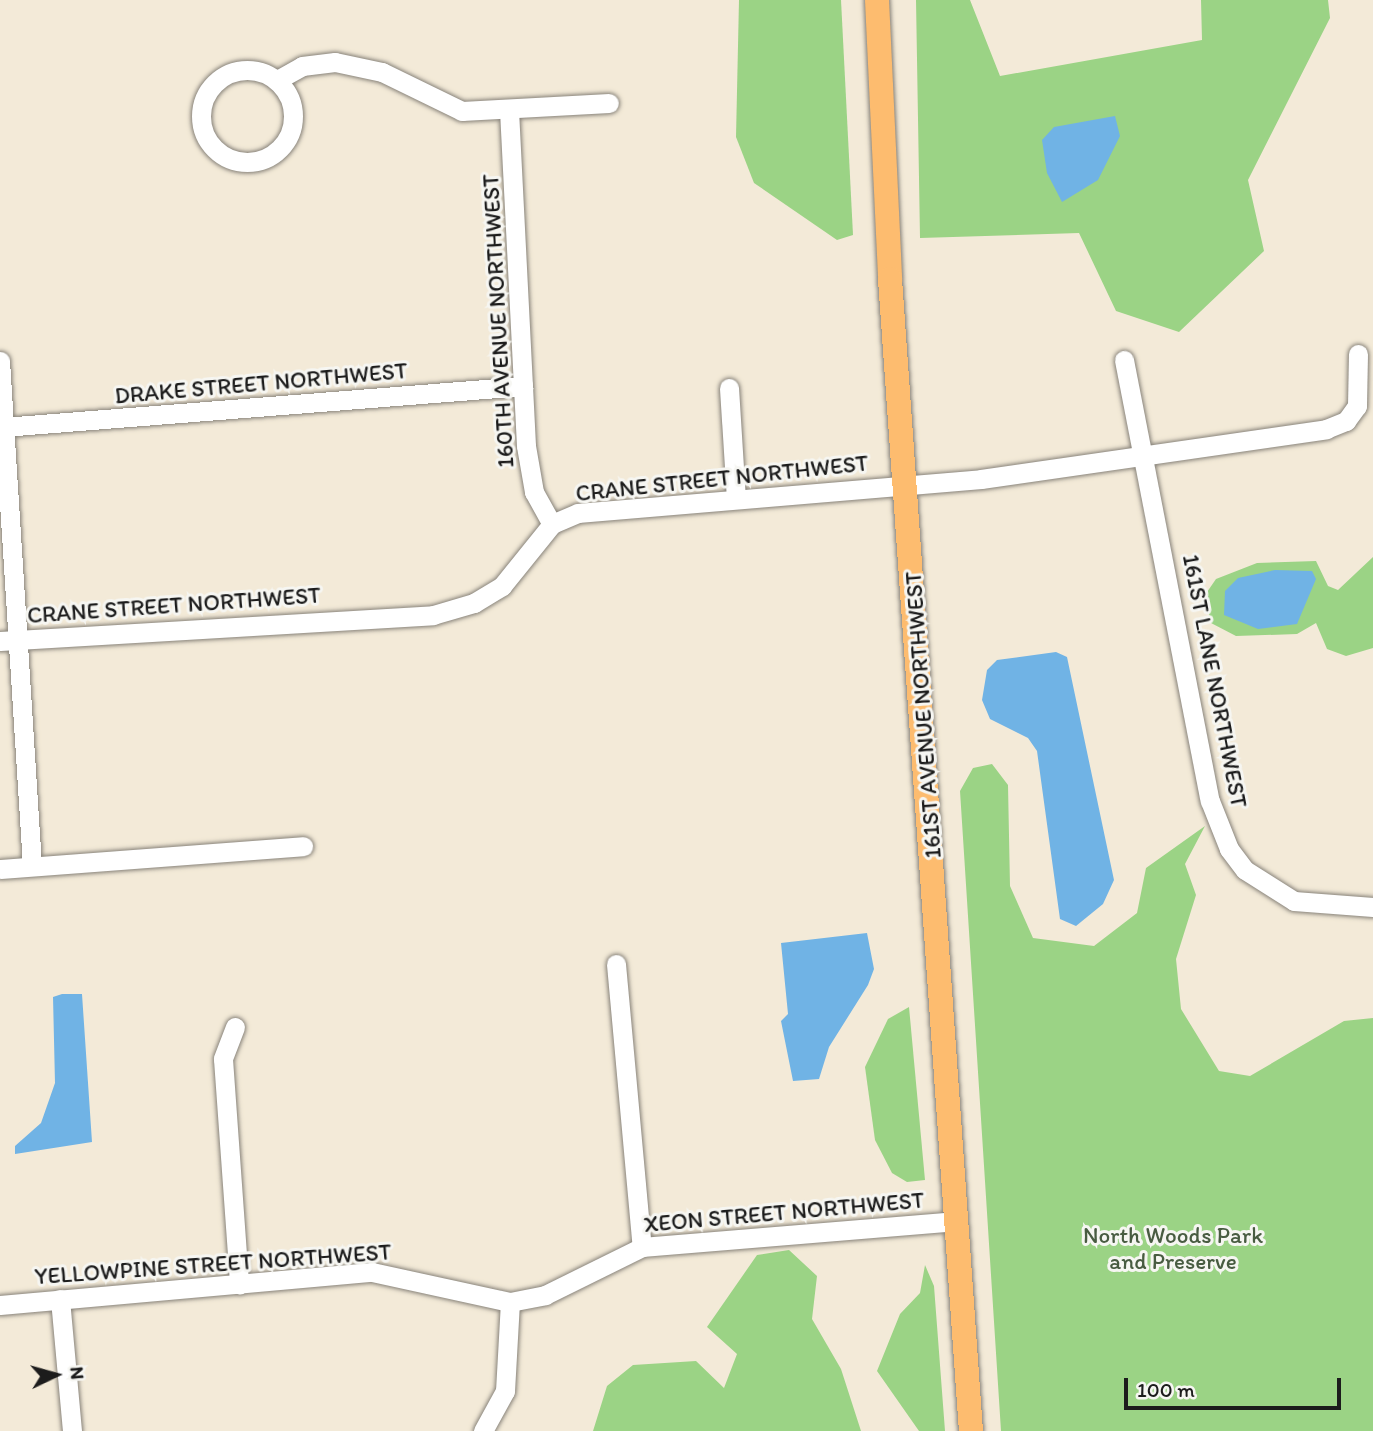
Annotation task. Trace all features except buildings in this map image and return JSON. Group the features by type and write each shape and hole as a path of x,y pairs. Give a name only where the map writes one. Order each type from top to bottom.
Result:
{"main road":[{"name":"161ST AVENUE NORTHWEST","path":"877,0 905,485 971,1431"}],"street":[{"path":"279,79 293,113 283,146 252,163 214,151 201,121 211,87 241,71 279,79 319,62 358,64 444,106 509,110 609,103"},
{"name":"160TH AVENUE NORTHWEST","path":"509,110 523,386 534,492 552,524"},
{"name":"CRANE STREET NORTHWEST","path":"8,640 433,615 474,603 502,586 552,524 578,513 905,485 1326,429 1352,414 1360,393 1358,354"},
{"name":"161ST LANE NORTHWEST","path":"1124,360 1210,801 1228,849 1252,876 1294,901 1373,907"},
{"path":"0,361 8,640 32,866"},
{"name":"DRAKE STREET NORTHWEST","path":"3,428 523,386"},
{"path":"729,388 736,498"},
{"path":"0,869 303,846"},
{"path":"616,964 642,1247"},
{"path":"235,1027 223,1059 239,1284"},
{"name":"XEON STREET NORTHWEST","path":"510,1302 545,1295 642,1247 957,1221"},
{"name":"YELLOWPINE STREET NORTHWEST","path":"0,1305 383,1273 510,1302"},
{"path":"60,1299 72,1431"},
{"path":"483,1431 505,1391 510,1302"}],"green space":[{"path":"739,0 841,0 853,235 837,240 754,183 736,137"},
{"path":"916,0 970,0 1000,76 1202,40 1201,0 1328,0 1330,18 1248,180 1264,251 1179,332 1116,311 1079,233 920,238"},
{"path":"1373,557 1373,648 1346,656 1327,649 1316,623 1297,634 1236,636 1211,623 1205,595 1216,579 1257,563 1316,561 1328,586 1338,590"},
{"name":"North Woods Park and Preserve","path":"992,764 1008,785 1010,886 1033,938 1094,946 1137,913 1146,868 1205,826 1185,864 1196,895 1176,959 1181,1009 1219,1071 1250,1076 1344,1021 1373,1018 1373,1431 1001,1431 960,791 973,768"},
{"path":"909,1007 925,1180 907,1182 892,1173 875,1140 865,1067 888,1019"},
{"path":"789,1250 817,1276 812,1319 841,1369 861,1431 593,1431 607,1386 633,1365 696,1361 724,1388 737,1354 707,1327 757,1255"},
{"path":"925,1265 934,1286 945,1431 919,1431 877,1371 900,1314 920,1293"}],"water":[{"path":"1115,116 1120,136 1098,180 1062,202 1047,173 1042,140 1054,127"},
{"path":"1275,570 1312,571 1316,579 1297,624 1258,629 1224,615 1225,591 1238,578"},
{"path":"1056,652 1067,657 1114,880 1103,904 1076,926 1060,919 1037,751 1028,738 990,719 982,700 987,670 997,660"},
{"path":"867,933 874,969 868,985 829,1047 819,1079 793,1081 781,1021 788,1014 781,943"},
{"path":"82,994 92,1142 15,1154 15,1146 41,1123 55,1083 53,997"}]}
